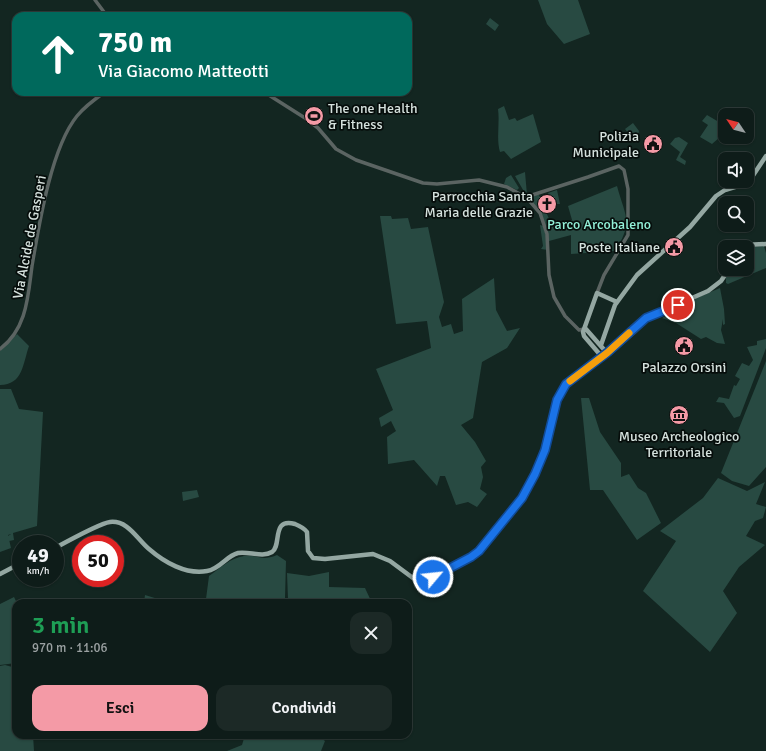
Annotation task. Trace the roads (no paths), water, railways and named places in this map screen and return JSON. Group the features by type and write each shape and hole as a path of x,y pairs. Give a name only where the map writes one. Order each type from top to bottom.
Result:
{"main road":[{"path":"601,343 617,302 641,270 690,227 716,196 725,190 748,183 766,156"},
{"path":"754,245 766,244"},
{"path":"64,544 110,522 120,523 131,530 149,549 168,562 191,571 202,572 216,568 236,554 265,554 272,552 276,546 278,531 285,524 295,524 306,531 308,535 308,551 312,558 325,559 373,554 390,561 418,581 425,582 471,557 479,551 522,498 545,450 556,405 562,389 607,353 648,317 692,298 721,281 724,276"},
{"path":"602,357 583,336 585,328 597,294 617,302"},
{"path":"585,328 601,343 607,353"},
{"path":"0,574 12,568"}],"street":[{"path":"95,0 104,12"},
{"name":"Via Alcide de Gasperi","path":"0,348 15,334 24,315 39,228 51,178 63,142 77,116 100,96"},
{"path":"270,96 318,128 336,149 356,160 423,183 437,184 476,179 504,186 526,197 537,207 543,219 548,241 549,279 554,297 572,325 580,330 585,328"},
{"path":"526,197 618,166 624,170 628,189 628,235 604,275 597,294"}],"place":[{"name":"The one Health & Fitness","path":"314,116"},
{"name":"Polizia Municipale","path":"653,144"},
{"name":"Parrocchia Santa Maria delle Grazie","path":"547,204"},
{"name":"Poste Italiane","path":"674,247"},
{"name":"Palazzo Orsini","path":"684,346"},
{"name":"Museo Archeologico Territoriale","path":"679,415"}],"park label":[{"name":"Parco Arcobaleno","path":"599,224"}]}
